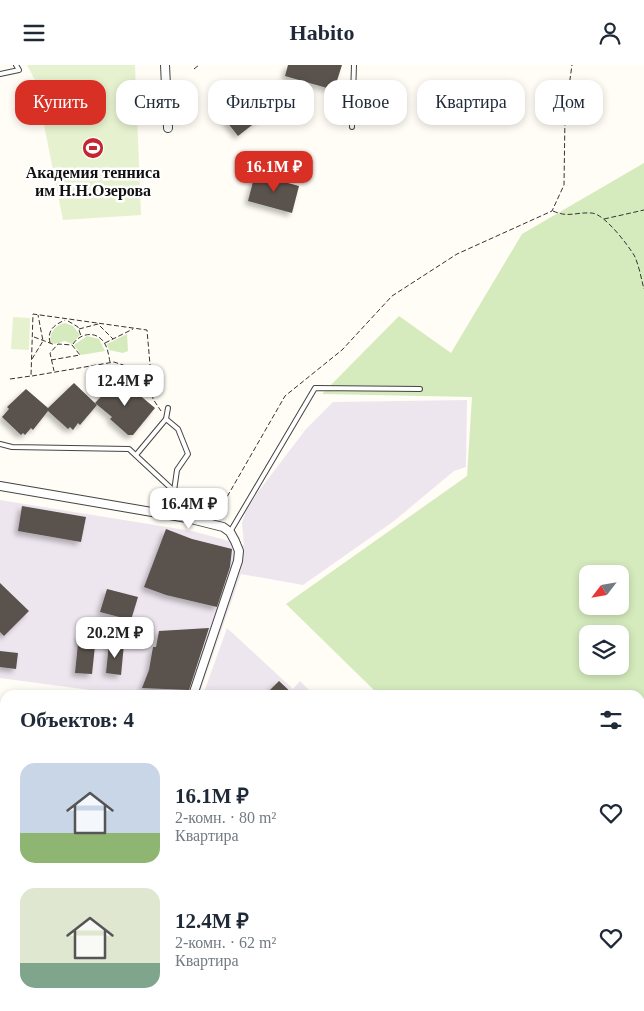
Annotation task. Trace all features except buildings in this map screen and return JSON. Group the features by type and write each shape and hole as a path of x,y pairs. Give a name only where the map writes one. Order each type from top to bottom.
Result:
{"street":[{"path":"165,65 168,128"},
{"path":"0,486 212,523 230,532 239,551 238,561 195,690"}],"lane":[{"path":"0,74 19,69 16,65"},
{"path":"352,127 354,65"},
{"path":"230,532 315,388 420,389"},
{"path":"136,455 166,419 168,408"},
{"path":"166,419 178,429 188,454 177,470 170,515"},
{"path":"0,444 12,447 129,449 174,491"}],"path":[{"path":"194,69 199,65"},
{"path":"212,523 285,396 342,351 392,296 457,254 552,211 564,185 565,115 572,65"},
{"path":"603,219 644,209"},
{"path":"552,211 564,216 598,214 634,256 644,289"},
{"path":"31,376 33,314 147,330 152,399 166,419"},
{"path":"31,360 43,341 38,315"},
{"path":"66,319 79,329 82,336"},
{"path":"50,343 51,329 57,323 66,319"},
{"path":"79,329 98,324"},
{"path":"98,324 113,339"},
{"path":"105,344 134,329"},
{"path":"72,345 82,336 93,335 105,344 110,363"},
{"path":"32,336 56,346"},
{"path":"51,360 80,355 72,345 65,343 56,346 50,353 51,360 54,372"},
{"path":"10,379 110,363 129,367 151,383"}],"shaded area":[{"path":"467,400 466,467 454,471 394,521 303,585 241,574 201,690 90,690 0,678 0,500 192,531 244,545 242,523 248,505 306,429 333,402"},
{"path":"227,628 293,689 300,681 309,690 205,690"}],"green space":[{"name":"Академия тенниса им Н.Н.Озерова","path":"27,65 135,65 136,80 116,80 116,125 137,125 141,215 63,220 44,125 106,125 106,80 35,80"},
{"path":"644,163 644,690 374,690 286,604 467,476 472,397 322,394 399,316 451,353 522,234"},
{"path":"13,317 30,318 29,350 11,349"},
{"path":"65,323 73,326 80,335 72,344 65,341 55,344 50,342 54,329 58,325"},
{"path":"127,334 128,351 123,353 109,350 107,344"},
{"path":"87,336 99,339 105,351 81,355 74,345"}],"place":[{"name":"Академия тенниса им Н.Н.Озерова","path":"93,148"}]}
